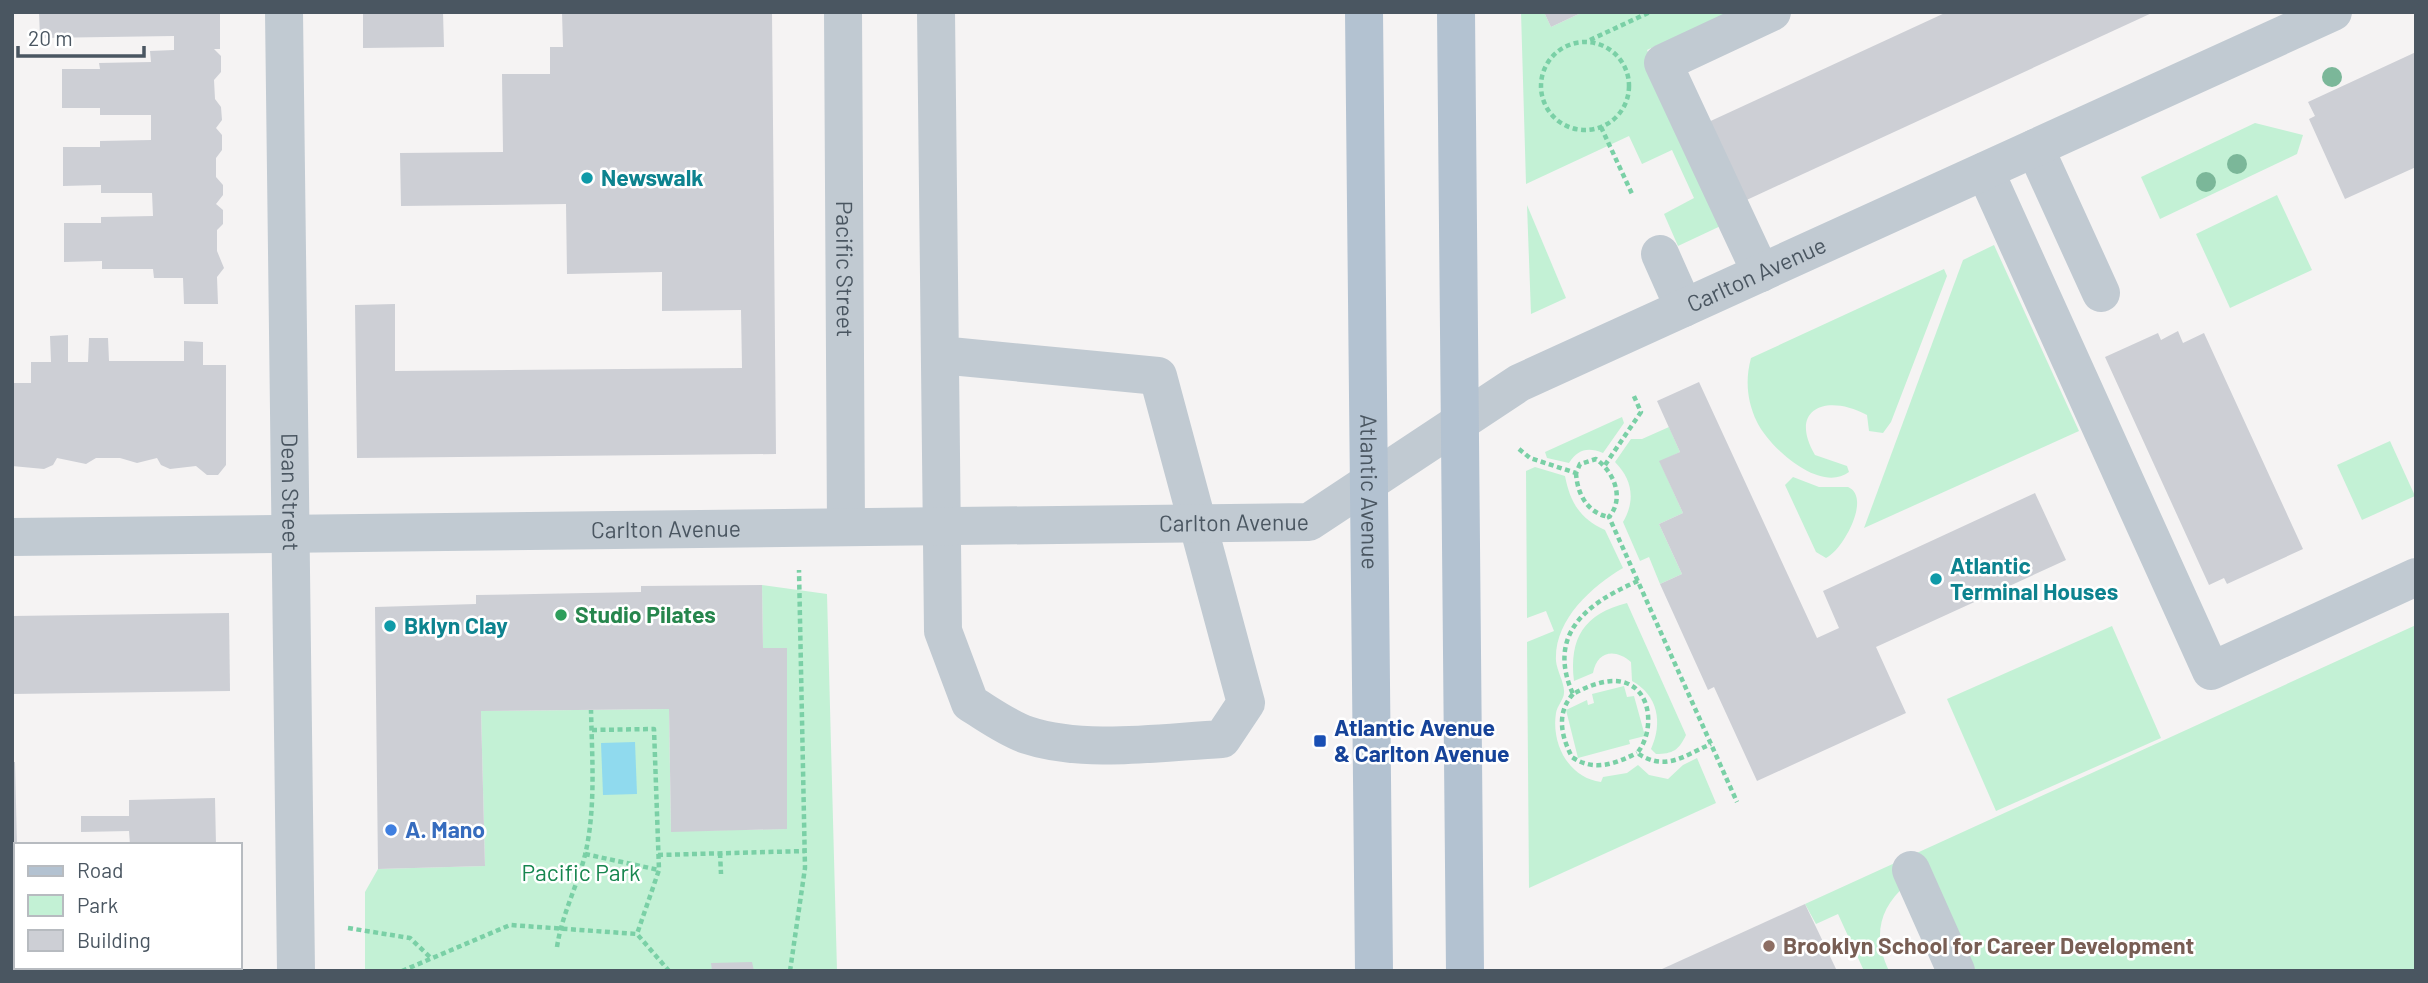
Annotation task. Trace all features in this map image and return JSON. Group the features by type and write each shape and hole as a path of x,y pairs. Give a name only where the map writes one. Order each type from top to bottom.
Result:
{"main road":[{"name":"Atlantic Avenue","path":"1364,12 1374,971"},
{"path":"1456,12 1465,971"}],"street":[{"name":"Dean Street","path":"285,12 296,971"},
{"name":"Pacific Street","path":"843,12 846,527"},
{"path":"936,12 943,631 970,703 1028,735 1078,743 1105,746 1222,739 1246,703 1158,376 940,355"},
{"path":"1761,272 1663,63 1772,12"},
{"name":"Carlton Avenue","path":"12,537 291,536 1309,522 1519,383 2333,12"},
{"path":"2035,148 2101,293"},
{"path":"1985,171 2211,671 2416,577"},
{"path":"1660,254 1684,308"},
{"path":"1911,870 1956,971"}],"path":[{"path":"1588,42 1616,54 1624,65 1629,80 1628,96 1622,110 1601,127 1583,130 1568,127 1555,119 1541,93 1545,66 1564,46 1588,42 1650,12"},
{"path":"1601,127 1633,196"},
{"path":"1605,466 1641,412 1633,394"},
{"path":"1519,449 1530,458 1576,472"},
{"path":"1596,459 1611,474 1617,498 1616,509 1609,517 1599,515 1581,496 1576,472 1586,460 1596,459"},
{"path":"1609,517 1737,802"},
{"path":"790,971 805,851 799,569"},
{"path":"1573,694 1565,677 1563,660 1576,623 1604,596 1638,581"},
{"path":"1598,683 1626,683 1639,693 1650,727 1646,743 1637,753 1607,765 1592,766 1572,757 1562,730 1562,712 1573,694 1598,683"},
{"path":"557,947 560,926 585,854 592,771 591,710"},
{"path":"592,730 654,729 659,870 637,934"},
{"path":"1637,753 1651,762 1664,763 1711,744"},
{"path":"658,855 805,851"},
{"path":"720,853 721,874"},
{"path":"585,854 659,870"},
{"path":"402,971 510,925 560,926 637,934 669,971"},
{"path":"348,928 410,939 431,958"}],"green space":[{"path":"1521,12 1544,12 1551,27 1583,12 1730,12 1647,50 1727,223 1678,246 1664,214 1694,198 1672,150 1642,164 1629,136 1526,184"},
{"path":"2255,123 2303,135 2297,154 2160,219 2141,177"},
{"path":"2277,195 2312,270 2230,308 2196,234"},
{"path":"1527,205 1566,298 1531,314"},
{"path":"1994,245 2079,431 1864,528 1963,260"},
{"path":"1944,269 1947,276 1891,422 1883,433 1869,431 1867,415 1838,406 1825,406 1809,416 1806,426 1808,439 1815,455 1847,466 1849,472 1837,477 1824,477 1797,465 1784,455 1763,432 1754,414 1748,382 1751,358"},
{"path":"1622,417 1624,423 1603,453 1584,450 1569,463 1547,458 1545,452"},
{"path":"1669,427 1680,452 1660,462 1683,513 1659,524 1682,574 1660,584 1649,557 1640,561 1623,522 1630,506 1630,490 1625,475 1615,462 1631,439 1642,439"},
{"path":"2390,441 2415,496 2362,520 2337,465"},
{"path":"1535,467 1565,476 1577,509 1589,521 1605,530 1623,568 1587,595 1561,632 1556,661 1564,693 1557,710 1555,725 1556,736 1565,758 1580,774 1601,782 1603,777 1627,773 1638,765 1649,775 1668,779 1683,765 1697,758 1716,803 1529,888 1527,642 1554,631 1546,611 1527,618 1526,471"},
{"path":"1793,477 1819,487 1848,487 1855,493 1856,512 1847,535 1826,558 1816,552 1785,485"},
{"name":"Pacific Park","path":"762,585 827,594 837,971 365,971 365,892 378,869 485,866 481,711 669,709 671,831 787,829 787,649 763,648"},
{"path":"1627,603 1686,735 1678,748 1667,753 1656,754 1651,749 1657,729 1656,711 1648,694 1632,681 1631,662 1619,655 1608,654 1598,660 1593,673 1574,681 1574,652 1582,630 1600,614"},
{"path":"2416,625 2416,971 1947,971 1907,884 1890,903 1881,924 1881,947 1889,971 1864,971 1838,914 1816,924 1805,904"},
{"path":"2112,626 2161,738 1996,811 1947,699"},
{"path":"1624,686 1627,697 1634,696 1645,736 1629,740 1630,744 1578,758 1566,710 1587,700 1588,705 1594,703 1592,694"}],"water":[{"path":"635,742 637,794 603,795 601,743"}],"building":[{"path":"39,12 220,12 220,49 214,49 221,56 221,72 214,80 215,99 221,107 222,120 216,128 222,135 222,150 216,158 216,177 223,185 223,195 216,204 223,210 223,224 217,230 217,251 224,268 217,277 218,304 184,304 183,278 154,278 153,269 102,269 102,261 64,262 64,223 101,223 101,217 153,216 152,193 101,193 101,185 63,186 63,147 100,147 100,141 151,140 151,115 100,115 100,108 62,108 62,69 100,69 99,63 151,62 150,51 174,50 174,36 40,38"},
{"path":"363,12 443,12 444,47 363,48"},
{"name":"Newswalk","path":"562,12 772,12 776,454 357,458 355,305 395,304 395,371 742,368 741,310 662,311 662,272 567,274 566,204 401,206 400,153 503,152 502,74 550,74 550,47 563,47"},
{"path":"1544,12 1583,12 1551,27"},
{"path":"1947,12 2154,12 1738,204 1702,125"},
{"path":"2416,52 2416,167 2345,199 2309,119 2315,116 2308,102"},
{"path":"2178,331 2183,343 2204,333 2303,549 2227,584 2224,578 2209,585 2105,357 2158,333 2161,340"},
{"path":"68,335 68,362 88,362 89,338 108,338 109,361 184,361 184,341 203,342 203,365 226,365 226,465 218,475 207,475 196,466 170,469 161,465 157,458 137,463 120,458 96,458 86,464 57,458 53,465 44,469 12,466 12,383 31,383 31,362 51,362 50,336"},
{"name":"Atlantic Terminal Houses","path":"1699,382 1817,638 1839,628 1823,591 2035,493 2066,560 1876,647 1906,713 1757,781 1714,687 1708,690 1660,584 1682,574 1659,524 1683,513 1659,461 1680,452 1657,401"},
{"path":"762,585 763,648 787,648 787,829 671,832 669,709 481,711 485,866 378,869 375,607 476,604 476,595 641,592 641,586"},
{"path":"229,613 230,691 12,694 12,616"},
{"path":"12,762 15,762 17,843 14,843 12,943"},
{"path":"215,798 216,843 130,843 129,831 81,832 81,816 129,816 129,800"},
{"name":"Brooklyn School for Career Development","path":"1805,904 1837,971 1662,969"},
{"path":"752,962 754,971 712,971 711,963"},
{"path":"17,969 226,969 226,971"}],"place":[{"name":"Newswalk","path":"587,178"},
{"name":"Atlantic Terminal Houses","path":"1936,579"},
{"name":"Studio Pilates","path":"561,615"},
{"name":"Bklyn Clay","path":"390,626"},
{"name":"Atlantic Avenue & Carlton Avenue","path":"1320,741"},
{"name":"A. Mano","path":"391,830"},
{"name":"Brooklyn School for Career Development","path":"1769,946"}]}
